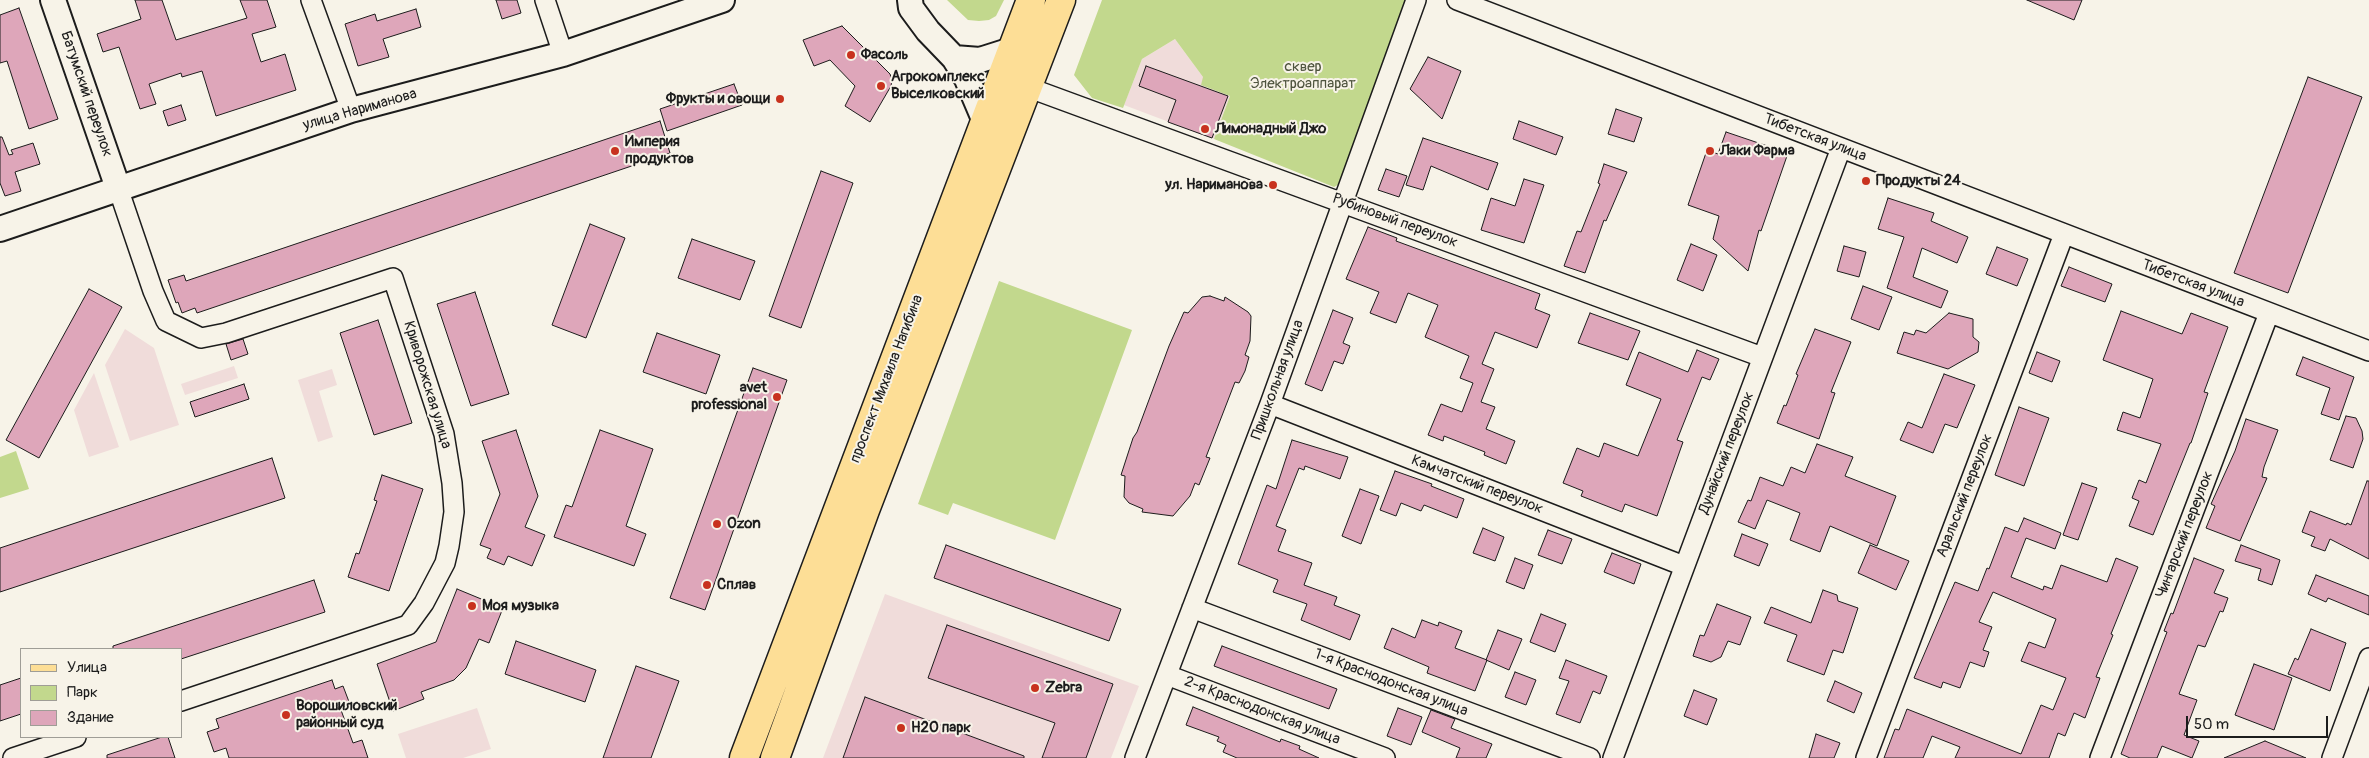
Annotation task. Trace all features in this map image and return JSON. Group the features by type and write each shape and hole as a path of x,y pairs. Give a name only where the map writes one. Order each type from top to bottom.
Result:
{"main road":[{"name":"проспект Михаила Нагибина","path":"744,758 984,119 1031,0"},
{"name":"проспект Михаила Нагибина","path":"775,758 866,510 1046,39 1057,4"}],"street":[{"name":"Батумский переулок","path":"53,0 118,188"},
{"path":"311,0 351,110"},
{"path":"545,0 563,54"},
{"name":"улица Нариманова","path":"0,229 351,110 563,54 722,0"},
{"name":"Пришкольная улица","path":"1135,758 1270,404 1416,0"},
{"name":"Тибетская улица","path":"1457,0 2369,352"},
{"path":"906,3 928,31 954,58 967,79 984,119"},
{"path":"954,58 980,60 1046,39"},
{"path":"954,58 1000,78 1027,87"},
{"name":"Рубиновый переулок","path":"1027,87 1762,357"},
{"name":"Дунайский переулок","path":"1613,758 1841,148"},
{"name":"Криворожская улица","path":"118,188 153,291 166,321 201,338 226,334 393,278 444,434 452,482 454,512 450,546 445,563 424,603 408,625 182,701"},
{"name":"Аральский переулок","path":"1866,758 2064,234"},
{"name":"Чингарский переулок","path":"2100,758 2269,313"},
{"name":"Камчатский переулок","path":"1270,404 1684,566"},
{"name":"1-я Краснодонская улица","path":"1192,608 1590,758"},
{"path":"2332,758 2369,658"},
{"name":"2-я Краснодонская улица","path":"1167,675 1385,758"},
{"path":"13,758 73,738"}],"shaded area":[{"path":"1175,39 1203,77 1230,96 1214,139 1124,105 1142,59"},
{"path":"125,329 154,348 179,425 130,441 105,365"},
{"path":"234,366 238,378 185,395 181,384"},
{"path":"332,369 337,385 319,391 333,437 318,442 298,380"},
{"path":"94,373 119,447 89,457 74,410"},
{"path":"885,594 1139,686 1111,758 823,758"},
{"path":"477,708 491,749 463,758 406,758 398,734"}],"green space":[{"path":"947,0 1004,0 996,16 989,20 979,21 968,20"},
{"name":"cквер Электроаппарат","path":"1102,0 1411,0 1347,180 1334,187 1214,139 1230,96 1201,85 1203,77 1175,39 1142,59 1123,108 1092,98 1074,75"},
{"path":"999,281 1132,330 1055,540 953,503 948,515 918,504"},
{"path":"16,451 29,489 0,498 0,457"}],"building":[{"path":"135,0 162,0 176,40 247,18 240,0 267,0 276,27 252,34 261,62 285,54 296,90 216,116 202,71 182,77 181,73 149,84 156,104 140,109 119,47 103,52 97,34 141,19"},
{"path":"496,0 517,0 521,13 502,19"},
{"path":"2027,0 2082,0 2074,20"},
{"path":"19,8 58,119 29,129 7,61 0,63 0,15"},
{"path":"416,9 421,27 383,39 389,57 358,66 345,24 375,14 377,21"},
{"path":"842,26 890,74 892,80 891,86 870,122 845,106 855,86 830,60 814,66 803,40"},
{"path":"1428,57 1461,71 1442,119 1410,89"},
{"name":"Лимонадный Джо","path":"1146,66 1228,96 1212,138 1168,122 1176,100 1139,86"},
{"path":"2308,77 2362,97 2288,293 2234,273"},
{"path":"734,84 742,105 667,131 660,109"},
{"path":"181,105 186,120 168,126 163,111"},
{"path":"1616,109 1642,118 1634,142 1608,134"},
{"path":"660,121 670,153 197,313 195,308 182,313 178,302 176,303 168,280 184,275 186,281"},
{"path":"1519,121 1563,137 1556,155 1513,139"},
{"path":"1726,132 1788,153 1761,231 1759,230 1748,271 1713,239 1719,216 1688,205 1707,150 1718,154"},
{"path":"0,137 2,137 9,155 13,154 11,150 33,143 40,164 15,172 21,191 5,196 0,183"},
{"path":"1423,138 1498,163 1488,190 1431,166 1423,190 1406,185"},
{"path":"1604,164 1627,172 1606,221 1604,220 1585,273 1564,266 1577,231 1581,232 1600,184 1598,183"},
{"path":"1386,169 1407,176 1399,197 1378,190"},
{"path":"821,171 853,183 801,328 769,316"},
{"path":"1524,179 1544,185 1524,243 1481,230 1491,198 1515,206"},
{"path":"1888,198 1934,213 1931,221 1968,237 1957,263 1922,248 1913,277 1948,291 1941,308 1887,288 1904,237 1878,229"},
{"path":"590,224 625,238 586,338 552,325"},
{"path":"1368,227 1397,238 1396,241 1540,294 1535,309 1550,315 1537,348 1495,332 1482,364 1494,369 1481,402 1495,407 1486,429 1515,441 1506,464 1484,455 1485,452 1444,436 1443,441 1428,435 1441,404 1462,412 1473,383 1460,378 1469,356 1425,337 1438,305 1408,293 1396,323 1370,313 1379,292 1346,279"},
{"path":"692,239 755,261 740,300 678,278"},
{"path":"1691,244 1717,255 1703,291 1677,280"},
{"path":"1844,246 1866,252 1859,277 1837,271"},
{"path":"1997,247 2028,259 2017,286 1986,274"},
{"path":"2069,267 2112,284 2105,302 2061,286"},
{"path":"1863,286 1892,297 1879,330 1851,319"},
{"path":"89,289 122,307 39,458 6,440"},
{"path":"475,292 509,394 471,406 437,304"},
{"path":"1210,296 1224,301 1225,297 1251,316 1250,341 1245,355 1249,357 1245,371 1239,383 1235,382 1206,457 1210,458 1199,485 1195,483 1190,496 1173,516 1142,512 1143,509 1129,503 1124,497 1125,476 1121,475 1133,438 1184,312 1188,313 1202,297"},
{"path":"1333,310 1353,318 1343,343 1350,346 1343,364 1334,361 1322,391 1305,384"},
{"path":"2121,311 2182,334 2191,313 2228,327 2204,392 2208,393 2191,443 2153,535 2129,526 2139,501 2132,498 2139,480 2146,483 2161,444 2117,430 2123,412 2140,418 2153,379 2103,360"},
{"path":"1590,313 1640,331 1628,360 1578,343"},
{"path":"1949,313 1973,319 1973,337 1979,342 1978,352 1948,369 1897,353 1904,332 1914,335 1916,330 1926,333"},
{"path":"378,320 412,423 374,435 340,333"},
{"path":"1815,329 1851,342 1831,392 1835,393 1819,439 1777,423 1784,405 1786,406 1798,375 1796,374"},
{"path":"657,333 720,355 706,394 643,372"},
{"path":"243,339 248,354 231,360 226,344"},
{"path":"1697,350 1719,359 1710,380 1702,377 1677,440 1683,442 1657,516 1625,504 1622,512 1581,496 1583,491 1563,483 1577,448 1599,457 1604,443 1638,456 1661,399 1626,385 1639,352 1688,372"},
{"path":"2037,352 2060,361 2052,382 2029,373"},
{"path":"2303,357 2354,377 2339,420 2321,414 2330,388 2296,375"},
{"path":"753,368 787,380 705,610 670,598"},
{"path":"1944,374 1975,385 1957,428 1945,424 1933,453 1900,440 1908,422 1922,428"},
{"path":"244,384 249,399 195,417 190,402"},
{"path":"2019,407 2049,418 2024,486 1995,475"},
{"path":"2346,416 2356,418 2362,431 2363,439 2353,468 2330,460"},
{"path":"2246,419 2278,430 2264,467 2262,477 2267,478 2240,541 2206,528 2215,506 2211,504 2235,451"},
{"path":"516,430 538,496 525,527 545,535 532,566 508,556 504,565 487,558 491,549 480,545 500,494 482,441"},
{"path":"600,430 653,449 626,526 646,534 634,566 554,537 566,505 572,507"},
{"path":"1292,440 1348,457 1340,479 1305,466 1304,470 1299,468 1276,526 1286,530 1278,551 1312,563 1304,585 1337,597 1334,605 1360,615 1350,640 1301,620 1307,604 1273,592 1278,580 1238,564 1267,485 1276,489"},
{"path":"1817,444 1853,457 1845,476 1896,496 1877,546 1830,526 1820,552 1790,540 1800,513 1767,500 1755,529 1738,522 1748,500 1751,501 1760,477 1783,486 1791,467 1805,473"},
{"path":"272,458 285,498 0,592 0,548"},
{"path":"1395,471 1432,484 1431,486 1464,499 1457,518 1424,505 1421,511 1401,503 1396,516 1380,510"},
{"path":"382,475 423,489 389,591 348,577 356,553 359,554 377,501 374,500"},
{"path":"2367,481 2369,481 2369,559 2330,539 2325,551 2311,546 2315,537 2302,532 2310,511 2346,525 2347,523 2351,525"},
{"path":"2082,483 2097,488 2078,540 2063,535"},
{"path":"1360,489 1379,496 1361,544 1342,536"},
{"path":"2024,518 2061,533 2055,549 2026,538 2011,577 2043,590 2044,586 2052,589 2061,565 2107,582 2116,558 2138,567 2111,634 2113,635 2096,677 2100,678 2085,718 2074,713 2065,736 2058,733 2049,758 1955,758 1960,747 1932,736 1923,758 1884,758 1895,729 1899,730 1907,709 2021,754 2041,705 2053,710 2066,678 2021,661 2029,642 2045,648 2056,619 1993,592 1979,622 1992,627 1983,650 1989,652 1984,667 1970,662 1960,688 1943,682 1941,688 1914,678 1955,582 1978,591 1987,568 1989,569 2005,527 2018,532"},
{"path":"1483,528 1504,537 1495,561 1473,553"},
{"path":"1548,530 1572,539 1562,564 1538,555"},
{"path":"1742,534 1768,544 1759,566 1734,556"},
{"path":"946,545 1121,609 1109,641 934,578"},
{"path":"1870,545 1909,561 1896,590 1858,573"},
{"path":"2241,545 2280,560 2272,585 2258,580 2261,569 2235,561"},
{"path":"1612,553 1641,564 1634,584 1604,572"},
{"path":"1515,558 1533,565 1524,589 1506,582"},
{"path":"2194,558 2224,570 2214,593 2228,598 2223,612 2220,611 2205,647 2198,645 2179,694 2197,700 2184,735 2199,741 2192,758 2162,746 2157,758 2130,758 2121,754 2167,632 2164,631 2171,613 2173,614"},
{"path":"2316,575 2369,596 2369,615 2328,598 2326,602 2308,594"},
{"path":"314,580 325,612 182,659 182,648 113,648 113,646"},
{"path":"457,589 503,608 489,643 479,639 466,668 454,680 421,692 424,699 393,711 377,664 436,642"},
{"path":"1823,590 1837,595 1838,601 1858,608 1843,653 1833,650 1824,675 1787,661 1797,635 1764,623 1771,607 1811,623"},
{"path":"1717,604 1751,617 1740,645 1728,641 1721,657 1711,662 1693,656 1700,635 1704,636"},
{"path":"1541,614 1566,624 1555,652 1530,642"},
{"path":"1422,620 1438,626 1439,622 1462,631 1455,648 1487,660 1475,691 1427,673 1429,667 1384,648 1392,628 1415,638"},
{"name":"Zebra","path":"947,625 1113,684 1086,758 1042,758 1055,723 928,678"},
{"path":"2311,629 2346,643 2330,691 2288,674 2295,658 2298,660"},
{"path":"1498,630 1522,639 1509,670 1486,660"},
{"path":"516,641 596,670 585,702 505,674"},
{"path":"1222,646 1337,689 1329,709 1214,666"},
{"path":"1566,660 1607,676 1600,694 1593,691 1580,723 1556,714 1569,681 1559,678"},
{"path":"2254,664 2292,678 2274,730 2235,715"},
{"path":"636,666 679,681 651,758 603,758"},
{"path":"1515,672 1536,680 1526,705 1505,697"},
{"path":"20,678 20,714 0,721 0,685"},
{"name":"Ворошиловский районный суд","path":"332,680 335,689 343,686 351,707 341,710 353,743 362,740 368,758 229,758 226,748 214,752 207,732 219,728 216,719"},
{"path":"1835,681 1862,693 1854,713 1827,701"},
{"path":"1694,690 1717,699 1707,725 1684,716"},
{"name":"H2O парк","path":"865,697 1024,756 1024,758 843,758"},
{"path":"1193,707 1280,742 1281,739 1300,746 1299,749 1319,758 1237,758 1223,752 1226,745 1217,741 1219,737 1186,725"},
{"path":"1398,708 1422,717 1411,745 1387,736"},
{"path":"1431,710 1455,719 1451,728 1492,744 1486,758 1456,758 1460,748 1422,732"},
{"path":"1816,734 1840,743 1834,758 1809,758"},
{"path":"159,738 168,738 175,758 107,758 107,755"},
{"path":"2265,741 2306,758 2224,758"}],"place":[{"name":"Фасоль","path":"851,55"},
{"name":"Агрокомплекс Выселковский","path":"881,86"},
{"name":"Фрукты и овощи","path":"780,99"},
{"name":"Лимонадный Джо","path":"1205,129"},
{"name":"Империя продуктов","path":"615,151"},
{"name":"Лаки Фарма","path":"1710,151"},
{"name":"Продукты 24","path":"1866,181"},
{"name":"ул. Нариманова","path":"1273,185"},
{"name":"avet professional","path":"777,397"},
{"name":"Ozon","path":"717,524"},
{"name":"Сплав","path":"707,585"},
{"name":"Моя музыка","path":"472,606"},
{"name":"Zebra","path":"1035,688"},
{"name":"Ворошиловский районный суд","path":"286,715"},
{"name":"H2O парк","path":"901,728"}]}
